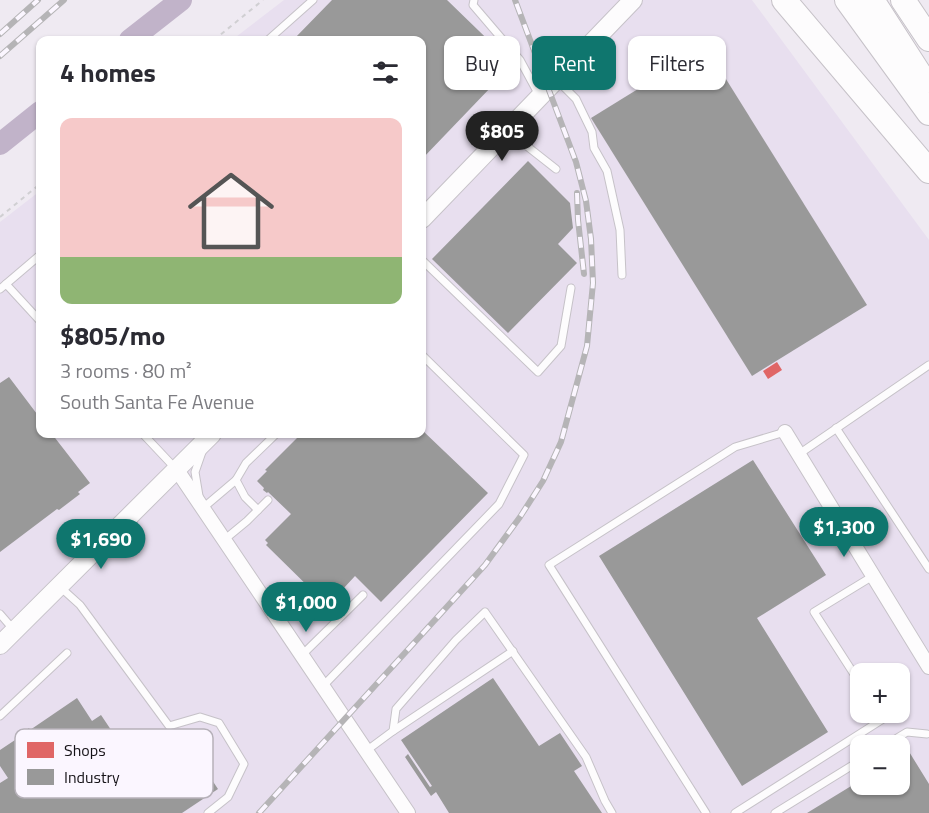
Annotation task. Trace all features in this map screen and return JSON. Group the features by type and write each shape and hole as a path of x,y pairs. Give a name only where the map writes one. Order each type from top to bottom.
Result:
{"highway":[{"path":"784,0 929,171"},
{"path":"847,0 929,112"},
{"path":"872,0 929,89"},
{"path":"903,0 929,39"},
{"path":"917,0 929,18"}],"main road":[{"path":"598,36 633,0"},
{"path":"426,215 547,90"},
{"path":"0,645 208,438"}],"street":[{"path":"785,432 929,666"},
{"path":"177,470 408,813"}],"lane":[{"path":"272,36 313,0"},
{"path":"474,0 473,6 520,60 540,97"},
{"path":"567,90 576,99 592,132 594,148 606,171 620,230 621,275"},
{"path":"507,131 556,169"},
{"path":"36,258 3,286 36,317"},
{"path":"426,264 538,372 561,346 571,288"},
{"path":"323,686 499,504 524,455 426,359"},
{"path":"799,454 929,365"},
{"path":"836,428 929,569"},
{"path":"706,813 549,565 735,447 785,432"},
{"path":"147,438 177,470"},
{"path":"210,438 195,472 202,507 236,480 246,463 272,438"},
{"path":"236,480 245,497 258,510"},
{"path":"225,540 268,500"},
{"path":"850,668 814,612 873,576"},
{"path":"59,586 80,605 169,726 200,717 219,723 232,742 244,764 228,797 208,813"},
{"path":"302,655 363,595"},
{"path":"393,731 396,710 456,640 485,612 586,757 612,813"},
{"path":"0,614 14,631"},
{"path":"366,751 513,651"},
{"path":"0,716 67,653"},
{"path":"735,813 877,723"},
{"path":"902,735 907,732 928,734"},
{"path":"775,813 850,767"}],"path":[{"path":"219,36 263,0"},
{"path":"0,217 36,187"}],"shaded area":[{"path":"284,0 752,0 929,240 929,813 0,813 0,222 36,194 36,438 426,438 426,36 237,36"}],"building: Shops":[{"path":"777,362 782,370 768,379 763,371"}],"building: Industry":[{"path":"332,0 447,0 484,36 444,36 444,90 488,90 426,155 426,36 297,36"},
{"path":"726,79 867,305 752,376 591,118 636,90 726,90"},
{"path":"528,161 570,203 573,228 558,244 577,263 508,333 432,259"},
{"path":"9,377 36,413 36,438 55,438 90,483 78,492 80,494 0,552 0,383"},
{"path":"426,434 488,493 381,602 355,576 330,603 327,600 325,603 266,545 268,543 265,540 291,514 263,490 264,488 257,481 267,471 265,470 297,438 426,438"},
{"path":"753,460 826,575 757,618 828,732 742,786 599,556"},
{"path":"493,678 539,746 560,733 582,766 574,771 602,813 449,813 436,792 431,796 405,757 408,754 430,787 432,786 401,740"},
{"path":"77,698 92,721 101,715 110,729 31,729"},
{"path":"15,740 15,798 204,798 182,813 0,813 0,783 8,778 0,766 0,750"},
{"path":"910,753 929,784 929,813 807,813 850,787 850,795 910,795"},
{"path":"213,782 218,789 213,792"}],"waterway":[{"path":"135,36 181,0"},
{"path":"0,144 36,115"}],"railway":[{"path":"0,34 38,0"},
{"path":"0,56 64,0"},
{"path":"259,813 485,565 543,481 561,442 587,346 593,283 591,239 586,201 576,162 515,0"},
{"path":"577,193 584,274"}]}
